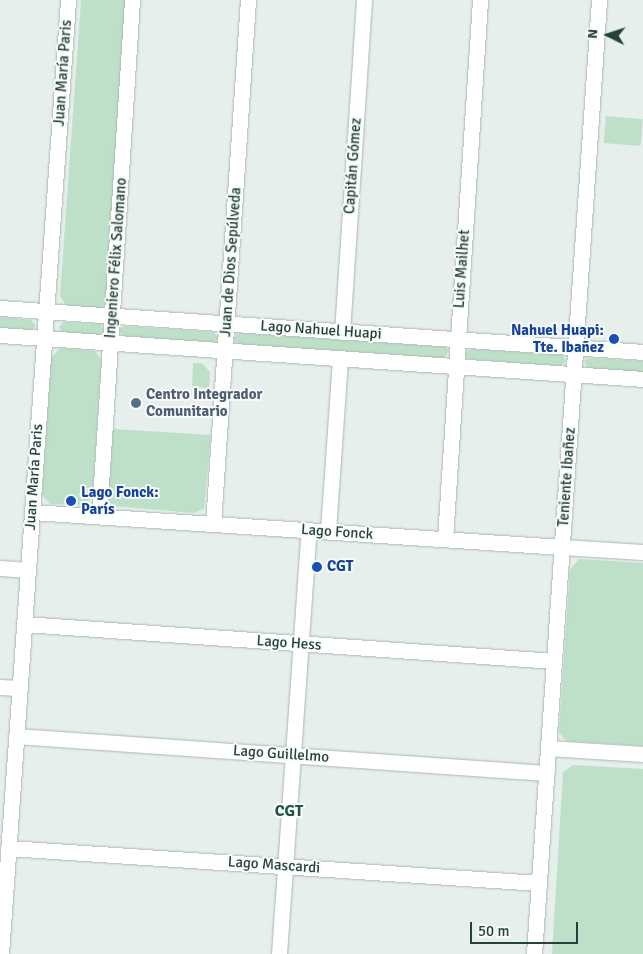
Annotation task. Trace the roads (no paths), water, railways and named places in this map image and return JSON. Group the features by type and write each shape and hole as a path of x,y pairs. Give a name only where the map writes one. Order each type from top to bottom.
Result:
{"street":[{"name":"Juan María Paris","path":"1,954 8,848 6,807 16,736 20,688 68,0"},
{"name":"Ingeniero Félix Salomano","path":"99,516 132,0"},
{"name":"Juan de Dios Sepúlveda","path":"213,524 248,0"},
{"name":"Capitán Gómez","path":"342,332 364,0"},
{"name":"Luis Mailhet","path":"444,539 480,0"},
{"name":"Teniente Ibañez","path":"534,954 599,0"},
{"name":"Lago Nahuel Huapi","path":"0,308 643,352"},
{"name":"Lago Nahuel Huapi","path":"0,335 643,379"},
{"path":"328,531 340,358"},
{"name":"Lago Fonck","path":"32,512 643,552"},
{"path":"279,954 309,530"},
{"path":"0,568 28,570"},
{"name":"Lago Hess","path":"24,624 554,661"},
{"path":"0,687 20,688"},
{"name":"Lago Guillelmo","path":"16,736 547,773"},
{"path":"548,748 643,754"},
{"name":"Lago Mascardi","path":"8,848 539,883"}],"place":[{"name":"Nahuel Huapi: Tte. Ibañez","path":"614,339"},
{"name":"Centro Integrador Comunitario","path":"136,403"},
{"name":"Lago Fonck: París","path":"71,501"},
{"name":"CGT","path":"317,567"}],"district":[{"name":"CGT","path":"289,811"}]}
